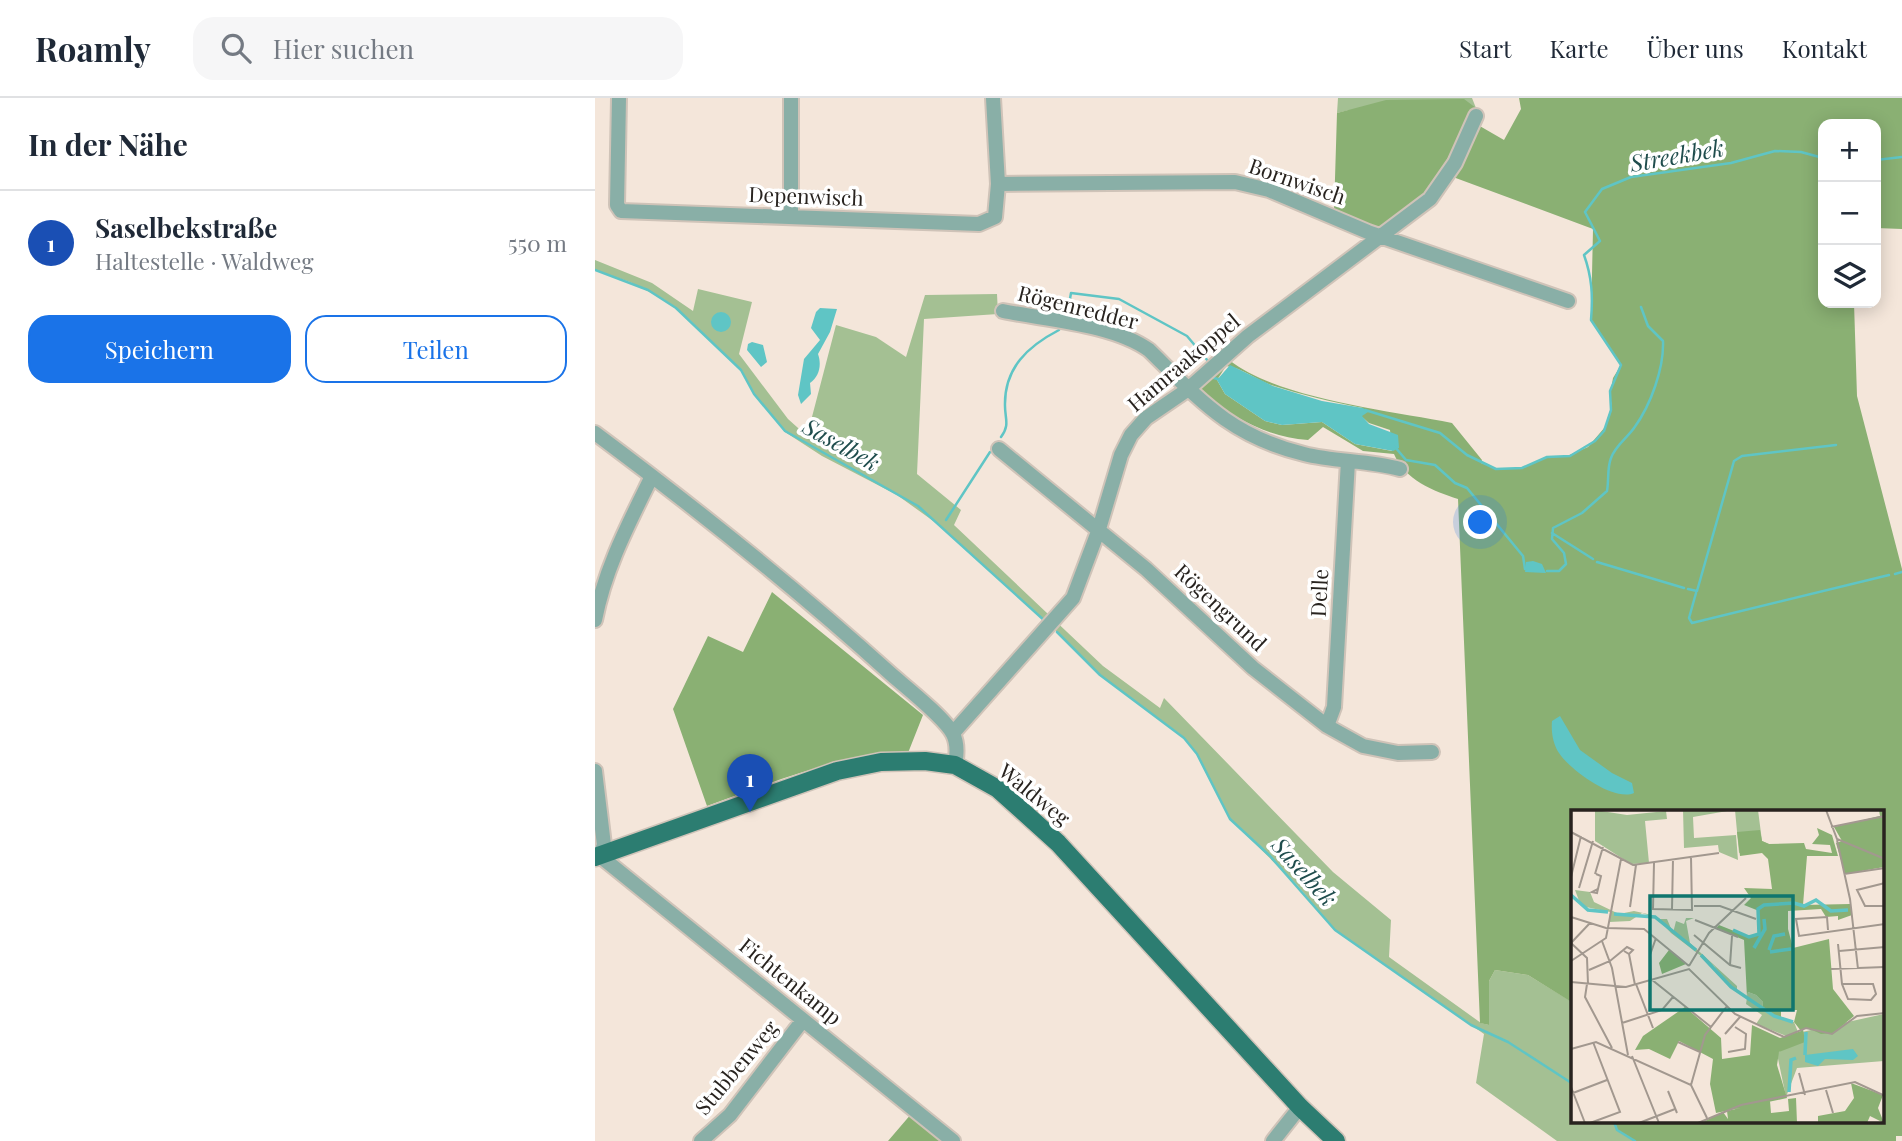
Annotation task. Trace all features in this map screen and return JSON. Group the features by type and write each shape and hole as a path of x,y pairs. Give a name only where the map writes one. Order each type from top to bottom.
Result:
{"main road":[{"name":"Waldweg","path":"597,856 837,771 881,762 925,761 955,765 998,789 1058,843 1300,1107 1336,1141"}],"street":[{"name":"Depenwisch","path":"619,98 617,205 621,211 979,224 995,217 998,184"},
{"path":"791,98 792,217"},
{"path":"993,98 998,184"},
{"name":"Hamraakoppel","path":"953,733 1073,598 1099,529 1121,455 1131,435 1146,418 1187,390 1248,336 1430,199 1455,163 1476,116"},
{"name":"Bornwisch","path":"998,184 1235,182 1269,190 1382,237 1569,301"},
{"name":"Rögenredder","path":"1003,311 1126,337 1149,350 1208,409 1252,435 1304,454 1400,469"},
{"path":"595,433 861,646 953,733 957,749 955,765"},
{"name":"Rögengrund","path":"999,449 1099,529 1253,668 1327,726 1363,746 1398,753 1432,752"},
{"name":"Delle","path":"1327,726 1334,707 1348,461"},
{"path":"595,620 601,588 613,556 652,476"},
{"path":"595,771 604,845 597,856"},
{"name":"Fichtenkamp","path":"597,856 953,1141"},
{"name":"Stubbenweg","path":"701,1141 728,1116 803,1020"},
{"path":"1273,1141 1300,1107"}],"green space":[{"path":"1338,98 1472,98 1476,108 1446,103 1408,103 1337,113"},
{"path":"1519,98 1902,98 1902,229 1881,228 1881,119 1818,119 1818,308 1854,308 1857,396 1902,569 1902,1136 1896,1136 1896,1141 1635,1141 1617,1130 1615,1124 1885,1124 1885,810 1571,810 1571,1002 1528,975 1495,970 1489,981 1489,1025 1480,1023 1458,499 1412,478 1394,454 1363,451 1323,427 1308,440 1278,435 1238,418 1200,394 1200,385 1229,360 1250,373 1304,394 1452,423 1482,460 1481,463 1497,469 1522,468 1544,458 1567,456 1588,447 1605,427 1612,408 1610,395 1613,378 1621,365 1591,320 1593,229 1453,177 1478,125 1504,140 1521,109","holes":["1226,366 1317,398 1363,408 1361,416 1369,423 1390,430 1392,451 1355,444 1322,422 1282,425 1265,421 1225,394 1217,380"]},
{"path":"1464,99 1476,108 1427,195 1380,229 1334,211 1337,113 1386,100"},
{"path":"595,260 652,283 693,311 698,289 752,302 739,354 788,419 807,436 836,325 876,337 906,357 925,295 997,294 998,314 924,319 917,474 961,510 954,525 1103,666 1160,708 1164,698 1333,872 1391,920 1389,957 1481,1023 1489,1025 1489,981 1495,970 1528,975 1571,1001 1571,1124 1615,1124 1617,1130 1635,1141 1557,1141 1476,1083 1484,1034 1335,930 1297,885 1230,819 1197,754 1180,734 1100,675 943,528 897,495 822,456 785,432 754,394 741,370 690,320 665,300 630,282 595,270"},
{"path":"772,592 923,715 908,753 830,764 707,806 673,709 708,636 743,652"},
{"path":"912,1113 945,1141 888,1141"}],"water":[{"path":"820,308 837,309 830,332 818,354 820,366 818,374 810,383 811,394 801,404 798,395 804,359 820,340 811,328"},
{"path":"717,312 725,312 731,322 725,332 717,332 711,326 711,318"},
{"path":"752,342 763,345 767,362 761,367 747,350 748,344"},
{"path":"1230,365 1273,386 1322,401 1363,408 1368,412 1362,416 1369,424 1398,435 1399,448 1393,451 1355,444 1322,422 1282,425 1265,421 1225,394 1217,380"},
{"path":"1526,562 1542,564 1546,573 1525,572"},
{"path":"1560,716 1580,750 1612,773 1632,783 1634,793 1625,795 1604,789 1582,776 1565,760 1557,749 1552,734 1552,721"}],"waterway":[{"name":"Streekbek","path":"1365,410 1440,433 1467,455 1496,469 1522,468 1547,457 1570,456 1595,441 1604,431 1611,410 1610,391 1621,365 1591,320 1591,287 1584,255 1600,241 1585,212 1602,189 1631,177 1731,163 1775,151 1801,152 1818,157"},
{"name":"Streekbek","path":"1881,159 1902,157"},
{"name":"Saselbek","path":"595,270 648,290 676,308 741,370 754,394 785,431 918,506 1046,622"},
{"name":"Streekbek","path":"1068,310 1071,293 1119,299 1187,336 1208,361"},
{"path":"1547,571 1559,571 1566,564 1564,553 1552,539 1553,528 1582,513 1607,491 1613,454 1640,419 1655,386 1663,341 1648,326 1641,307"},
{"name":"Streekbek","path":"1001,437 1006,425 1006,392 1013,369 1037,343 1059,330"},
{"name":"Streekbek","path":"1214,378 1221,380"},
{"path":"1688,589 1697,591 1734,461 1742,456 1836,445"},
{"path":"1395,447 1406,460 1435,465 1455,483 1467,488 1523,556 1525,569"},
{"name":"Streekbek","path":"946,520 990,452"},
{"path":"1552,533 1593,559"},
{"path":"1597,562 1684,588"},
{"path":"1895,574 1902,572"},
{"path":"1696,593 1689,618 1692,623 1889,575"},
{"name":"Saselbek","path":"1057,632 1100,675 1184,738 1197,754 1230,819 1270,856 1335,930 1471,1025 1508,1042 1571,1083"},
{"name":"Saselbek","path":"1615,1124 1617,1130 1635,1141"}],"place":[{"name":"Saselbekstraße","path":"750,812"}]}
